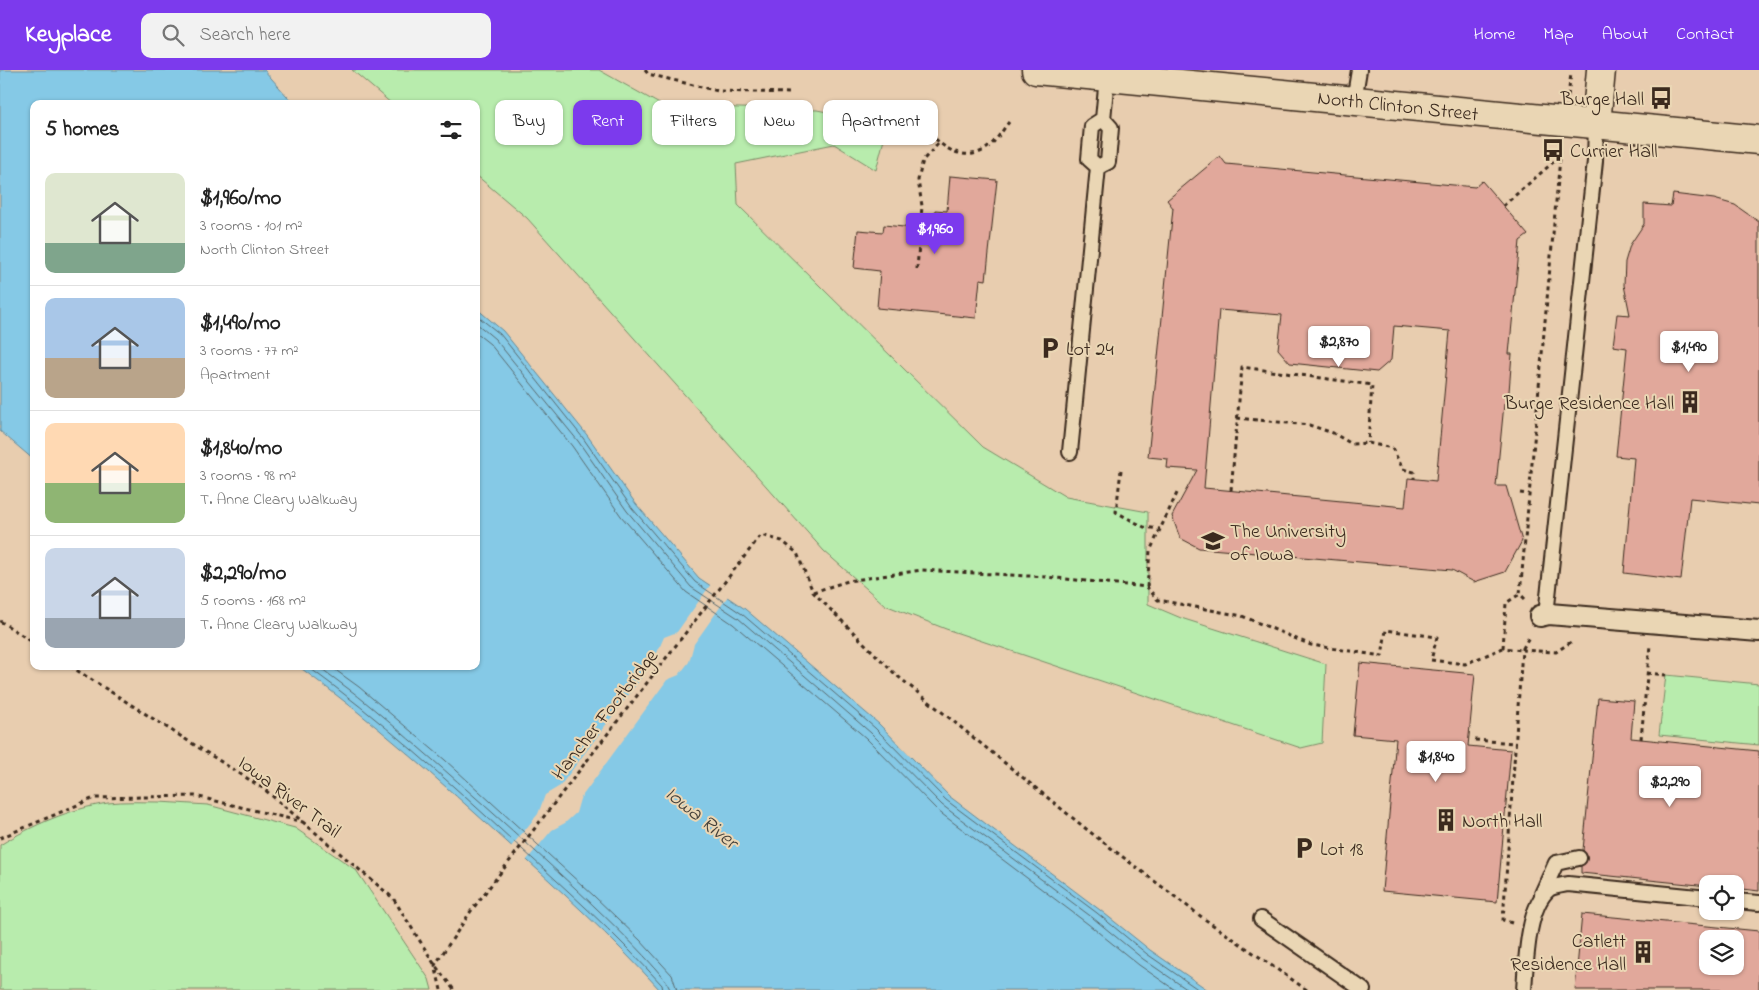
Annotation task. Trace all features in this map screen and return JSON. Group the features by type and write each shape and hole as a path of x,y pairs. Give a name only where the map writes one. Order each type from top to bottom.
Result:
{"street":[{"name":"North Clinton Street","path":"1036,70 1114,75 1759,140"},
{"path":"1596,124 1601,70"},
{"path":"1543,615 1605,618 1759,631"}],"lane":[{"path":"1354,100 1359,70"},
{"path":"1098,167 1089,159 1092,126 1103,120 1114,75"},
{"path":"1098,167 1108,162 1112,128 1103,120"},
{"path":"1543,615 1595,161 1596,124"},
{"path":"1070,452 1098,167"},
{"path":"1524,990 1527,946 1537,904 1556,863 1579,858"},
{"path":"1537,904 1550,889 1568,884 1699,897"},
{"path":"1744,902 1759,903"},
{"path":"1261,919 1363,990"}],"path":[{"path":"645,70 648,74 718,91 790,93"},
{"path":"1520,594 1558,158 1566,121 1570,74"},
{"path":"938,143 952,151 964,154 980,152 992,143 1009,122"},
{"path":"917,269 922,206 918,180 923,160 936,145"},
{"path":"1504,206 1558,158"},
{"path":"1231,490 1242,367 1372,385 1368,443"},
{"path":"1237,418 1309,425 1334,432 1352,444 1368,443 1392,448 1403,469 1414,472 1414,479"},
{"path":"1121,470 1116,512 1144,527 1160,529"},
{"path":"1147,587 1150,551 1178,490"},
{"path":"1520,493 1529,494"},
{"name":"Hancher Footbridge","path":"435,965 471,911 760,535 782,541 797,553 813,592"},
{"path":"1307,990 1203,918 1002,762 896,674 813,592 848,581 922,570 1046,577 1147,587 1158,600 1242,616 1311,646 1382,656 1386,630 1436,637 1431,660 1465,664 1503,648 1556,652 1605,618"},
{"path":"1503,910 1522,650 1543,615 1520,594"},
{"path":"1503,648 1506,603 1520,594"},
{"path":"0,621 30,640"},
{"path":"1641,740 1652,622"},
{"name":"Iowa River Trail","path":"76,670 264,789 304,822 393,898 435,965 454,990"},
{"path":"1647,673 1666,674"},
{"path":"1475,740 1515,743"},
{"path":"0,838 94,798 195,796 304,822"},
{"path":"435,965 440,990"}],"green space":[{"path":"352,70 599,70 652,100 652,145 735,145 735,108 745,108 745,145 813,145 813,110 823,111 823,145 829,145 736,164 738,205 983,447 1066,497 1148,512 1148,604 1181,618 1326,664 1322,743 1301,748 946,629 885,605 824,551 527,218 480,178 480,100 387,100"},
{"path":"836,145 883,145 876,170"},
{"path":"1666,675 1759,684 1759,745 1659,735"},
{"path":"114,802 208,805 295,828 356,870 429,979 432,990 0,990 0,845 38,825 79,809"}],"water":[{"path":"0,70 264,70 290,100 30,100 30,457 0,431"},
{"name":"Iowa River","path":"480,311 503,331 587,435 636,504 699,578 745,609 879,724 949,796 1150,950 1208,990 660,990 623,951 547,878 405,751 303,670 480,670"}],"pier":[{"path":"711,584 728,596 694,644 689,662 679,675 667,680 580,799 576,813 565,823 552,830 525,862 510,848 538,814 545,795 560,786 653,662 664,637 677,632"}],"building":[{"path":"1220,156 1226,164 1475,187 1482,181 1528,235 1520,241 1509,354 1512,354 1508,404 1504,404 1496,486 1506,486 1522,541 1505,572 1474,582 1452,570 1199,548 1180,538 1172,516 1197,470 1167,468 1168,459 1148,457 1173,208 1167,200","holes":["1219,310 1282,315 1278,349 1290,363 1377,372 1391,360 1394,326 1450,331 1436,481 1408,478 1405,507 1204,488"]},
{"path":"950,176 997,180 986,280 980,279 976,318 877,308 880,271 854,268 858,230 883,232 884,225 933,230 935,210 947,211"},
{"name":"Burge Residence Hall","path":"1673,194 1714,199 1735,205 1759,222 1759,505 1690,498 1681,580 1624,573 1634,458 1616,456 1627,348 1613,346 1617,314 1630,315 1624,285 1625,262 1630,245 1644,224 1644,204 1671,206"},
{"name":"North Hall","path":"1360,663 1475,674 1468,746 1511,750 1497,902 1382,891 1396,739 1353,735"},
{"path":"1598,698 1634,701 1631,738 1759,751 1759,891 1744,889 1744,875 1699,875 1699,885 1581,873 1581,866 1587,860 1583,850"},
{"name":"Catlett Residence Hall","path":"1582,914 1759,931 1759,990 1575,990"}],"place":[{"name":"Burge Hall","path":"1661,98"},
{"name":"Currier Hall","path":"1553,150"},
{"name":"Lot 24","path":"1050,348"},
{"name":"Burge Residence Hall","path":"1690,402"},
{"name":"The University of Iowa","path":"1213,541"},
{"name":"North Hall","path":"1446,820"},
{"name":"Lot 18","path":"1304,848"},
{"name":"Catlett Residence Hall","path":"1643,952"}]}
